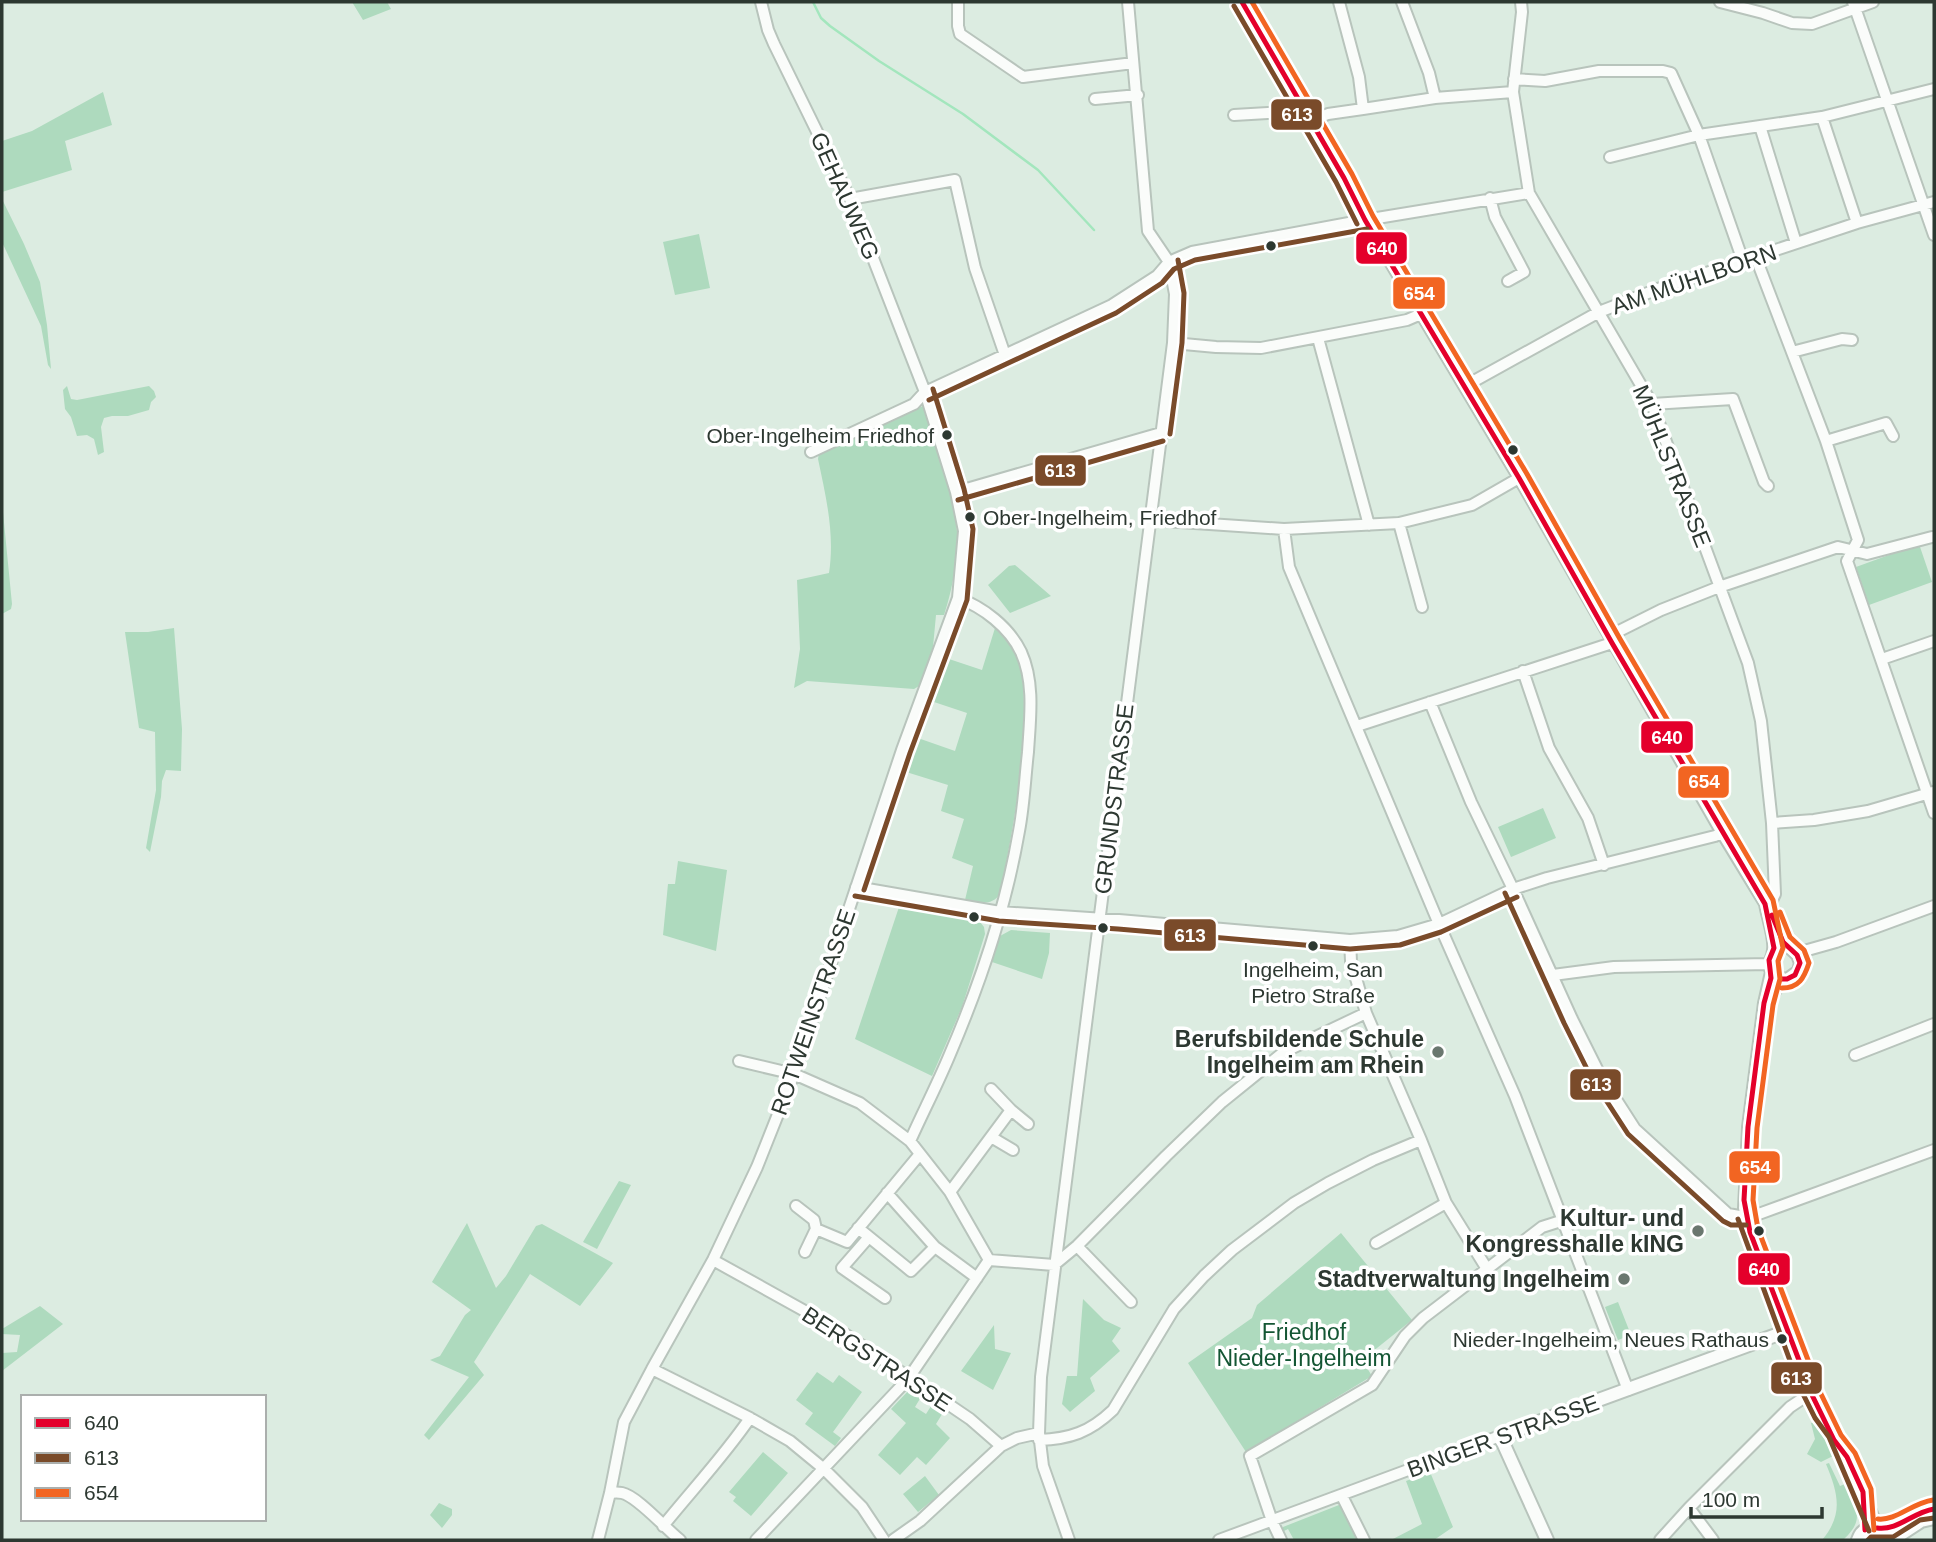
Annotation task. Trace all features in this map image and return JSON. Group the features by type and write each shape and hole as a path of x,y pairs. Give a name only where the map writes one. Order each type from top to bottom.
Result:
{"main road":[{"name":"BINGER STRASSE","path":"1500,1436 1787,1331"},
{"path":"1787,1331 1811,1393 1834,1440 1847,1457 1863,1492 1877,1534"},
{"path":"1500,1436 1547,1540"},
{"path":"1877,1534 1895,1527 1920,1511 1934,1509"},
{"path":"1877,1534 1934,1518"}],"street":[{"name":"GEHAUWEG","path":"761,2 774,44 850,199 925,392"},
{"path":"958,2 960,34 1023,76 1133,63"},
{"path":"1129,2 1148,231 1169,262"},
{"path":"1242,2 1365,220 1520,478 1610,639 1772,915 1783,942 1800,963"},
{"path":"1339,2 1359,77 1363,109"},
{"path":"1402,2 1429,73 1435,99"},
{"name":"MÜHLSTRASSE","path":"1521,2 1513,92 1529,193 1652,404 1748,663 1761,721 1772,823 1775,894 1772,900 1765,904"},
{"path":"1720,2 1765,7 1792,23 1812,24 1854,5 1873,2"},
{"path":"1854,5 1886,100 1929,203 1934,235"},
{"path":"1514,79 1545,82 1599,71 1671,73 1699,135 1743,261"},
{"path":"1609,157 1699,135 1822,117 1934,89"},
{"path":"1311,121 1328,114 1435,99 1513,92"},
{"path":"1095,99 1138,95"},
{"path":"1234,115 1284,112 1301,104"},
{"path":"1822,117 1857,223"},
{"path":"1760,126 1796,243"},
{"path":"850,199 955,180 975,268 1005,355"},
{"path":"811,452 914,404 925,392 1112,305 1157,276 1169,262 1192,252 1529,193"},
{"path":"1490,198 1495,217 1524,272 1508,281"},
{"name":"AM MÜHLBORN","path":"1465,386 1599,312 1658,289 1796,243 1929,203"},
{"path":"1756,258 1826,441 1858,540 1847,561 1931,793 1934,813"},
{"name":"GRUNDSTRASSE","path":"1069,1540 1043,1466 1039,1436 1041,1377 1173,343 1175,294 1169,262"},
{"path":"1173,343 1261,348 1413,319 1421,314"},
{"path":"1318,338 1369,525"},
{"path":"1792,352 1852,340"},
{"name":"ROTWEINSTRASSE","path":"598,1540 624,1423 713,1260 757,1167 794,1074 902,750 958,598 964,531 956,492 925,392"},
{"path":"1652,404 1734,399 1763,482 1768,486"},
{"path":"1826,441 1885,423 1893,436"},
{"path":"956,492 1161,433"},
{"path":"1150,520 1284,529 1399,523 1472,505 1520,478"},
{"path":"1399,523 1422,607"},
{"path":"1284,529 1289,567 1439,924 1515,1096 1628,1390"},
{"path":"1357,726 1610,639 1661,610 1838,547 1867,554 1932,537"},
{"path":"910,1141 950,1054 1000,912 1020,829 1029,737 1030,689 1027,671 1015,641 985,612 958,598"},
{"path":"1882,659 1934,641"},
{"path":"1522,671 1549,748 1588,818 1604,865"},
{"path":"1430,702 1471,802 1600,1073 1635,1129 1728,1214 1756,1215 1934,1150"},
{"path":"1772,823 1814,820 1868,811 1931,793"},
{"path":"856,887 1000,912 1350,940 1398,936 1439,924 1513,889 1547,878 1722,833"},
{"path":"1765,904 1772,939 1771,963 1748,1127 1744,1200 1746,1216 1787,1331"},
{"path":"1771,963 1780,949 1804,951 1934,906"},
{"path":"1350,940 1351,961 1366,1013 1446,1203 1487,1269"},
{"path":"1782,979 1795,975 1800,963 1836,942"},
{"path":"1553,975 1614,967 1771,963"},
{"path":"1771,963 1782,979"},
{"path":"1763,1015 1782,979"},
{"path":"989,1260 1054,1265 1077,1246 1222,1102 1284,1052 1366,1013"},
{"path":"1855,1055 1934,1024"},
{"path":"739,1061 794,1074 860,1103 910,1141 950,1192 989,1260"},
{"path":"991,1089 1028,1124"},
{"path":"950,1192 1011,1110"},
{"path":"991,1137 1013,1150"},
{"path":"893,1540 926,1516 1001,1446 1017,1438 1066,1438 1101,1422 1114,1410 1174,1309 1232,1250 1294,1203 1328,1183 1421,1140"},
{"path":"816,1229 847,1242 920,1154"},
{"path":"887,1193 935,1247 977,1278"},
{"path":"1376,1243 1446,1203"},
{"path":"796,1206 814,1220 816,1229 805,1252"},
{"path":"1281,1540 1250,1457 1372,1385 1405,1336 1423,1318 1542,1227 1563,1220"},
{"path":"858,1228 911,1271 935,1247"},
{"path":"869,1237 842,1268 885,1298"},
{"path":"1077,1246 1131,1302"},
{"name":"BERGSTRASSE","path":"713,1260 839,1330 970,1419 1001,1446"},
{"path":"756,1540 908,1379 989,1260"},
{"path":"652,1369 790,1441 824,1469 862,1507 884,1540"},
{"path":"1660,1540 1790,1408 1811,1393"},
{"path":"663,1526 728,1450 750,1418"},
{"name":"BINGER STRASSE","path":"1219,1540 1500,1436"},
{"path":"610,1493 625,1493 636,1500 680,1540"},
{"path":"1342,1496 1364,1540"},
{"path":"1689,1508 1713,1540"}],"green space":[{"path":"352,2 387,2 391,9 363,20"},
{"path":"103,92 112,125 65,141 72,170 2,192 2,141 32,131"},
{"path":"2,199 40,282 51,369 41,326 2,242"},
{"path":"699,234 710,288 675,295 663,242"},
{"path":"67,386 71,399 77,400 149,386 156,397 149,410 128,416 104,418 101,427 104,452 98,455 94,439 87,435 77,436 71,417 65,409 63,390"},
{"path":"925,405 940,451 958,540 944,615 936,615 933,647 919,686 914,689 807,681 794,688 800,649 797,580 829,573 831,558 829,516 819,453"},
{"path":"2,502 12,604 11,609 2,614"},
{"path":"1919,544 1932,582 1869,605 1856,567"},
{"path":"1015,565 1051,596 1010,613 988,585 1009,566"},
{"path":"174,628 182,729 181,771 166,770 150,852 146,848 156,790 155,732 139,728 125,632"},
{"path":"995,628 1017,658 1022,678 1022,758 1000,894 993,901 979,902 965,900 973,866 952,858 964,819 941,811 948,785 903,771 915,737 955,751 967,713 928,700 943,657 982,670"},
{"path":"1543,808 1556,838 1511,857 1498,827"},
{"path":"678,861 727,870 716,951 663,935 668,884 675,884"},
{"path":"900,904 980,922 984,927 985,934 962,1007 932,1076 855,1039"},
{"path":"1011,930 1050,933 1049,953 1042,979 992,962 1000,936"},
{"path":"619,1181 631,1185 597,1249 583,1242"},
{"path":"467,1223 496,1288 536,1226 542,1224 613,1263 580,1306 530,1274 474,1362 484,1375 429,1440 424,1435 469,1377 430,1360 440,1356 465,1315 471,1310 432,1282"},
{"name":"Friedhof Nieder-Ingelheim","path":"1341,1233 1412,1320 1362,1360 1372,1376 1246,1452 1188,1363 1252,1318 1257,1305"},
{"path":"1083,1299 1104,1320 1121,1328 1112,1341 1120,1351 1090,1378 1095,1391 1070,1412 1062,1404 1067,1376 1077,1376"},
{"path":"1618,1302 1631,1335 1618,1340 1605,1307"},
{"path":"40,1306 63,1324 2,1371 2,1353 17,1352 20,1335 2,1334 2,1329"},
{"path":"994,1325 995,1349 1011,1353 993,1390 961,1371"},
{"path":"817,1372 833,1383 839,1375 862,1392 833,1432 841,1438 835,1446 805,1424 813,1413 796,1400"},
{"path":"911,1388 921,1397 915,1407 926,1414 933,1403 944,1411 936,1424 950,1438 926,1465 917,1457 900,1475 878,1455 906,1423 891,1409"},
{"path":"1816,1422 1833,1456 1821,1462 1807,1454 1815,1439 1811,1423"},
{"path":"763,1452 788,1473 751,1516 733,1501 736,1497 729,1492"},
{"path":"1829,1463 1840,1486 1845,1484 1857,1514 1855,1526 1843,1540 1822,1540 1834,1521 1837,1503 1834,1484 1826,1464"},
{"path":"1430,1472 1453,1527 1434,1540 1391,1540 1422,1524 1406,1481"},
{"path":"925,1476 939,1495 918,1512 903,1494"},
{"path":"439,1503 452,1509 452,1515 442,1528 430,1515"},
{"path":"1339,1505 1344,1507 1361,1540 1294,1540 1288,1529 1282,1532 1283,1527"}],"waterway":[{"path":"813,2 821,18 830,26 879,61 963,114 1038,170 1094,230"}],"transit line":[{"name":"640","path":"1242,2 1344,178 1365,220 1519,478 1765,904 1774,948 1769,960 1771,978 1764,1003 1748,1127 1744,1200 1750,1232 1813,1397 1834,1440 1847,1457 1863,1492 1865,1530"},
{"name":"654","path":"1252,2 1352,174 1373,216 1527,474 1773,900 1783,948 1778,961 1780,979 1773,1005 1757,1128 1753,1200 1758,1229 1821,1394 1841,1435 1855,1453 1871,1489 1874,1530"},
{"name":"613","path":"1234,6 1336,182 1357,224"},
{"name":"613","path":"929,400 1116,313 1162,283 1174,269 1195,260 1367,229"},
{"name":"613","path":"1170,434 1182,343 1184,293 1178,260"},
{"name":"613","path":"864,890 910,753 967,600 973,529 964,489 933,389"},
{"name":"613","path":"958,500 1163,441"},
{"name":"613","path":"1505,893 1591,1077 1628,1134 1723,1221 1731,1225 1746,1225"},
{"name":"613","path":"855,896 999,921 1350,949 1400,945 1441,932 1517,897"},
{"name":"654","path":"1780,912 1790,937 1804,950 1809,963 1800,981 1793,986 1782,988"},
{"name":"640","path":"1772,915 1783,942 1797,955 1800,963 1795,975 1782,979"},
{"name":"613","path":"1738,1219 1800,1388 1815,1418 1829,1437 1869,1531"},
{"name":"654","path":"1878,1519 1891,1517 1933,1500"},
{"name":"640","path":"1877,1528 1892,1527 1934,1509"},
{"name":"613","path":"1868,1540 1871,1537 1893,1537 1920,1520 1934,1518"}],"place":[{"name":"Ober-Ingelheim Friedhof","path":"947,435"},
{"name":"Ober-Ingelheim, Friedhof","path":"970,517"},
{"name":"Ingelheim, San Pietro Straße","path":"1313,946"},
{"name":"Berufsbildende Schule Ingelheim am Rhein","path":"1438,1052"},
{"name":"Kultur- und Kongresshalle kING","path":"1698,1231"},
{"name":"Stadtverwaltung Ingelheim","path":"1624,1279"},
{"name":"Nieder-Ingelheim, Neues Rathaus","path":"1782,1339"}]}
